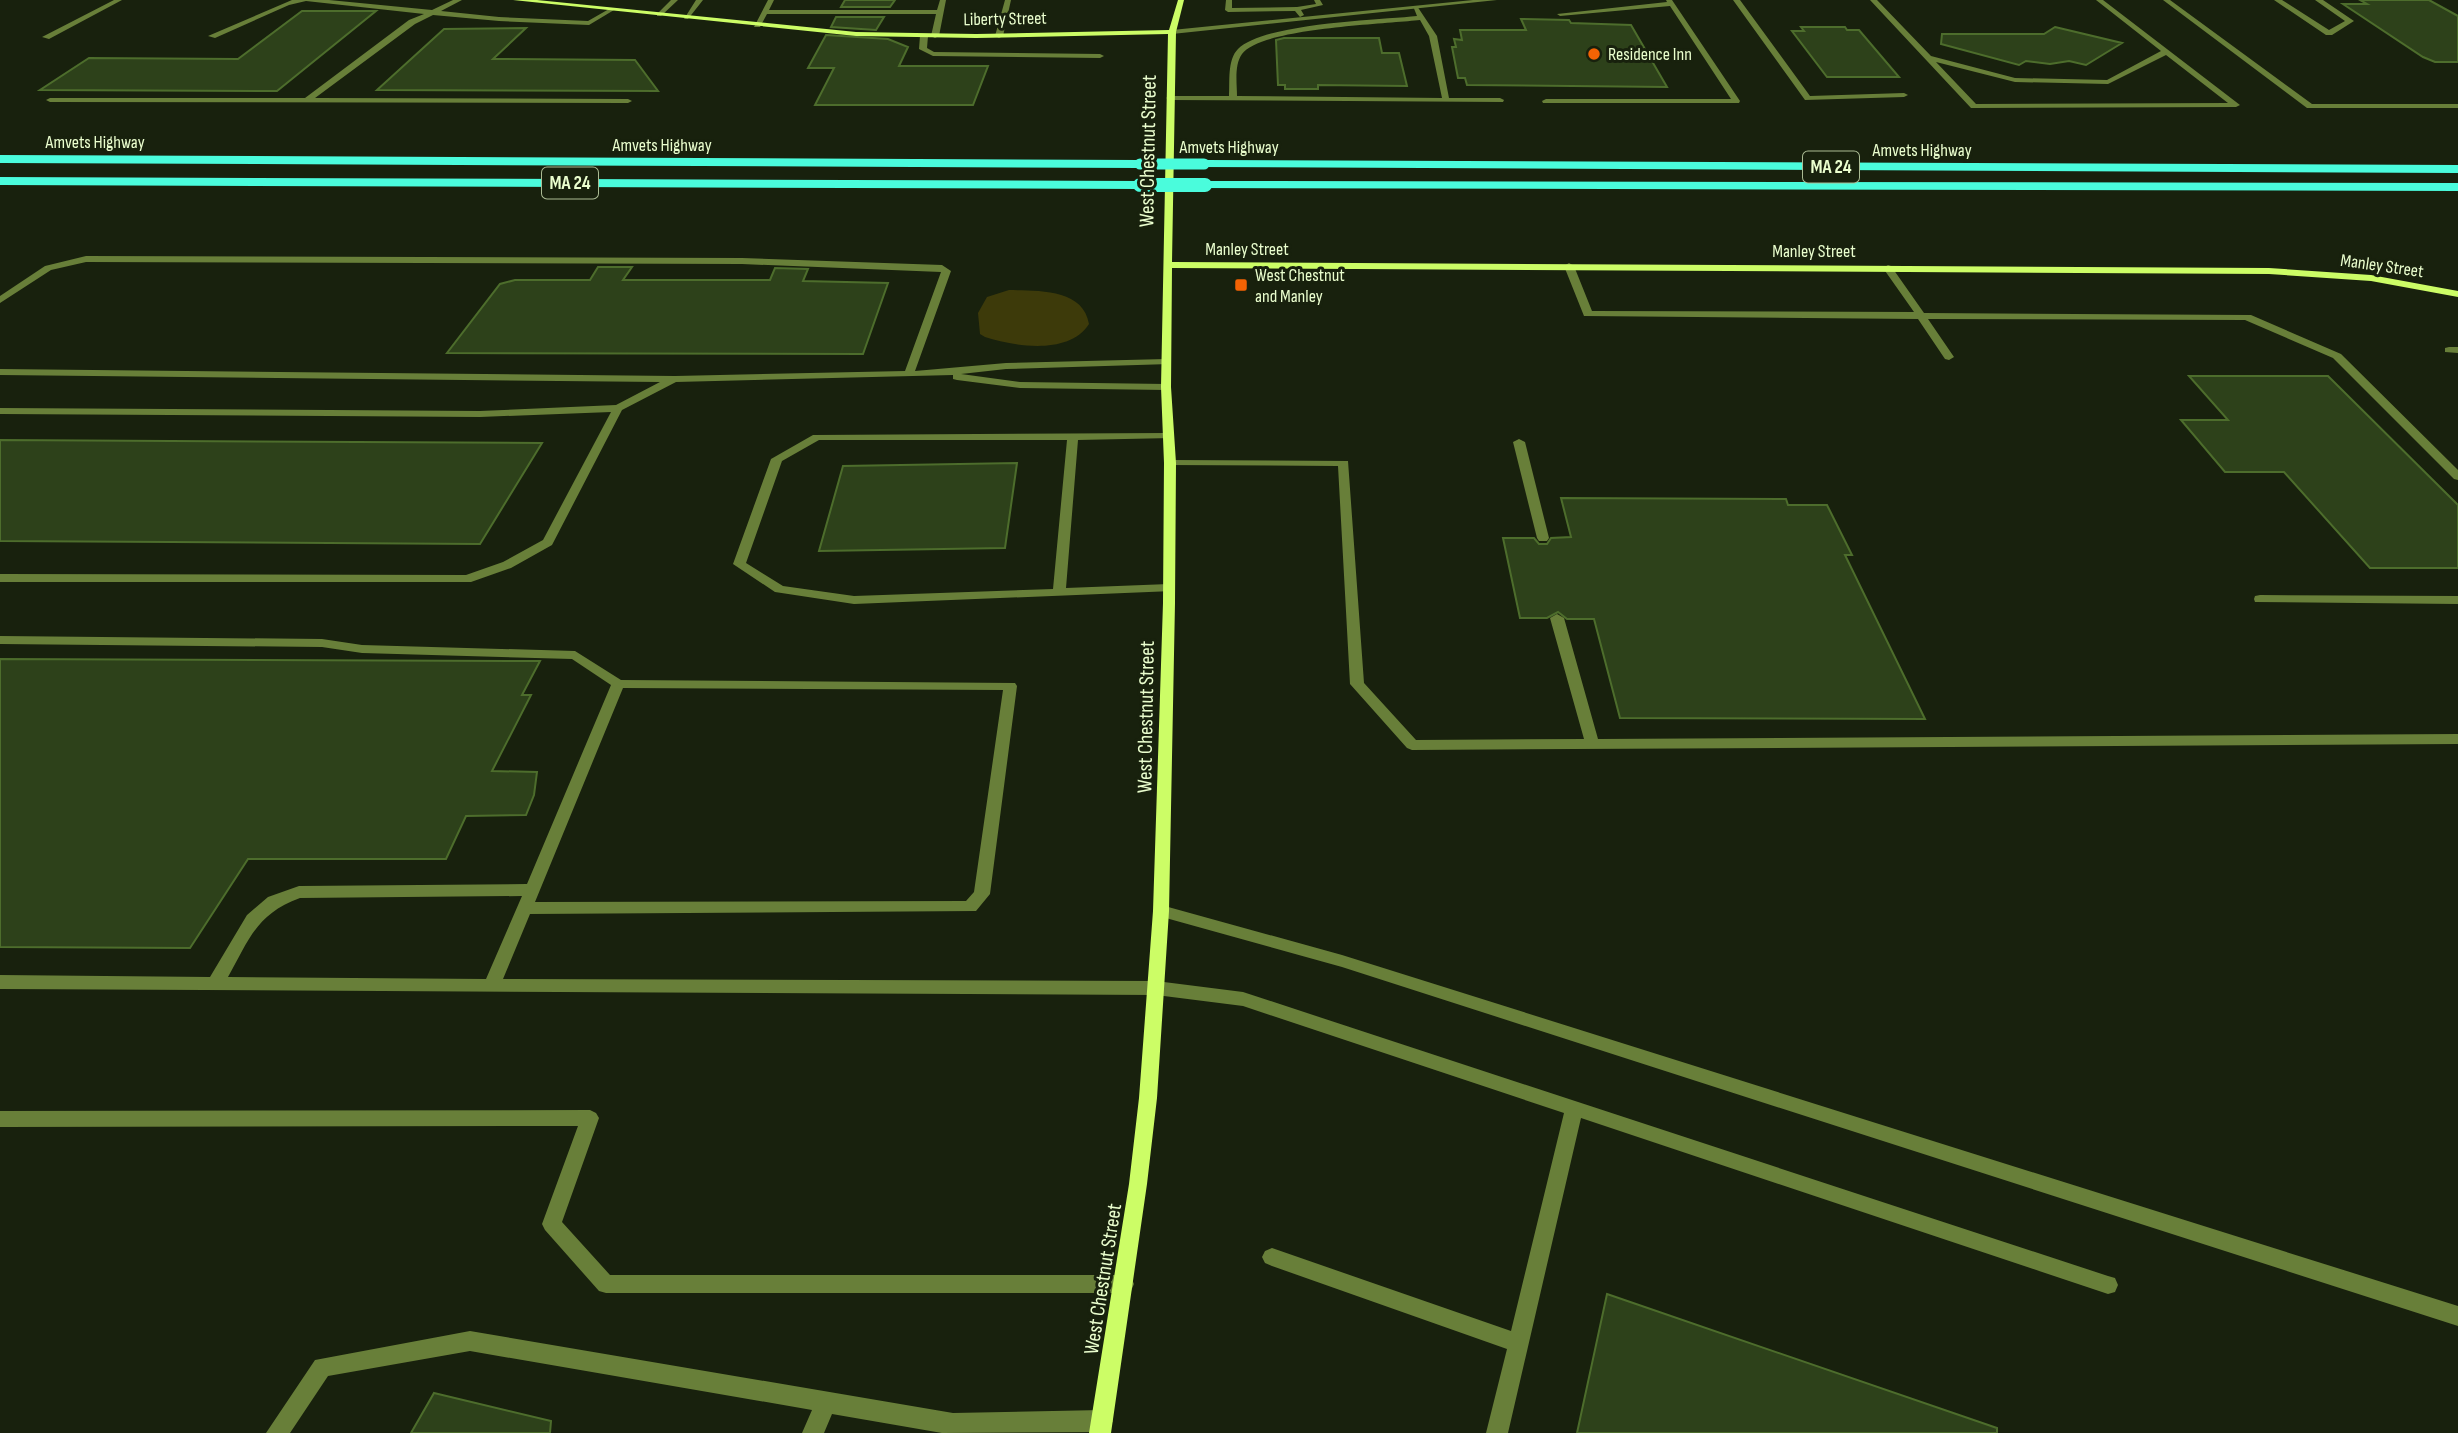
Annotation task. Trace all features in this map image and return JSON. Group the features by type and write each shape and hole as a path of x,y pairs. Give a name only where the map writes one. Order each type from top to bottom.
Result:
{"highway":[{"name":"Amvets Highway","path":"0,159 2456,169"},
{"name":"Amvets Highway","path":"0,181 2458,188"}],"main road":[{"name":"Liberty Street","path":"516,0 835,32 924,36 1172,33"},
{"name":"West Chestnut Street","path":"1101,1427 1124,1283 1148,1098 1161,911 1169,588 1170,463 1166,362 1170,98 1172,33 1181,0"},
{"name":"Manley Street","path":"1168,265 2269,271 2371,278 2458,294"}],"street":[{"path":"46,37 118,0"},
{"path":"212,36 287,3 306,0 499,19 589,23 611,10"},
{"path":"307,100 412,22 459,0"},
{"path":"659,15 675,0"},
{"path":"685,18 700,0"},
{"path":"757,25 771,0"},
{"path":"935,36 943,0"},
{"path":"999,36 1009,0"},
{"path":"1229,0 1227,10 1297,9 1320,5 1317,0"},
{"name":"Liberty Street","path":"1172,33 1494,0"},
{"path":"1736,0 1808,98 1904,95"},
{"path":"1873,0 1975,106 2236,106 2099,0"},
{"path":"2166,0 2310,106 2458,106"},
{"path":"2277,0 2329,33 2350,21 2318,0"},
{"path":"1546,101 1736,101 1671,2 1560,14"},
{"path":"1415,7 1433,36 1446,100"},
{"path":"1297,9 1303,19"},
{"path":"765,12 939,12"},
{"path":"1233,99 1236,57 1244,47 1255,40 1305,30 1423,18"},
{"path":"924,36 923,49 933,54 1100,56"},
{"path":"1928,57 2015,80 2108,82 2166,52"},
{"path":"1170,98 1500,100"},
{"path":"50,100 628,101"},
{"path":"0,300 48,268 86,258 741,261 942,268 946,271 909,374"},
{"path":"1569,266 1588,314 2247,317 2337,356 2458,477"},
{"path":"1888,268 1949,357"},
{"path":"0,372 675,379 935,374 1006,366 1166,362"},
{"path":"935,374 1020,386 1166,387"},
{"path":"0,411 480,414 618,408 675,379"},
{"path":"0,578 467,579 507,565 548,542 618,408"},
{"path":"1168,436 817,437 777,459 739,564 780,589 854,600 1169,588"},
{"path":"1059,593 1073,437"},
{"path":"1519,442 1543,538"},
{"path":"1170,463 1344,463 1357,684 1412,745 2458,740"},
{"path":"2259,599 2458,600"},
{"path":"1557,618 1592,744"},
{"path":"0,640 322,643 362,649 575,655 618,684 1010,686 982,894 970,907 525,908"},
{"path":"492,986 618,684"},
{"path":"215,984 253,919 274,901 299,892 532,890"},
{"path":"1161,911 1342,961 2458,1316"},
{"path":"0,982 1156,988 1243,999 2108,1285"},
{"path":"1497,1433 1574,1108"},
{"path":"0,1119 590,1118 552,1224 606,1283 1124,1283"},
{"path":"1272,1257 1519,1344"},
{"path":"276,1433 323,1367 470,1341 826,1403 952,1429 1101,1427"},
{"path":"814,1433 826,1403"}],"shaded area":[{"path":"1009,290 1045,292 1069,298 1085,312 1089,324 1069,341 1041,346 1012,344 985,337 980,334 978,313 987,297"}],"building":[{"path":"845,0 895,0 890,7 841,7"},
{"path":"2360,0 2429,0 2458,16 2458,62 2435,62 2423,57 2343,4 2367,4"},
{"path":"302,11 376,11 277,91 40,90 89,58 238,59"},
{"path":"836,17 884,17 876,30 831,27"},
{"path":"1521,19 1631,25 1667,87 1467,85 1465,78 1458,78 1452,47 1456,47 1454,39 1462,40 1460,30 1526,30"},
{"path":"1801,27 1845,27 1847,30 1859,30 1899,77 1827,77 1792,31 1804,31"},
{"path":"2055,27 2122,43 2086,65 2069,61 2050,64 2026,61 2019,65 1941,44 1942,34 2044,34"},
{"path":"526,28 493,59 635,60 658,91 377,90 444,29"},
{"path":"826,35 888,39 908,47 899,66 988,66 973,105 815,105 834,68 808,68"},
{"path":"1379,38 1382,53 1399,53 1407,86 1318,85 1318,89 1285,89 1285,85 1278,85 1276,40"},
{"path":"598,267 632,267 623,280 770,280 775,268 808,269 803,281 888,283 863,354 447,353 500,284 515,280 590,280"},
{"path":"2189,376 2328,376 2458,505 2458,568 2370,568 2284,472 2225,472 2181,420 2228,420"},
{"path":"0,440 542,443 480,544 0,541"},
{"path":"1017,463 1005,548 819,551 843,466"},
{"path":"1561,498 1786,499 1788,505 1827,505 1852,555 1845,555 1925,719 1620,718 1594,619 1567,619 1558,612 1547,618 1520,618 1503,538 1534,538 1539,544 1547,544 1551,538 1571,537"},
{"path":"0,659 540,661 522,695 531,695 492,771 537,772 534,795 526,815 466,816 446,859 248,859 190,948 0,947"},
{"path":"1607,1294 1997,1428 1997,1433 1577,1433"},
{"path":"434,1393 551,1421 550,1433 411,1433"}],"place":[{"name":"Residence Inn","path":"1594,54"},
{"name":"West Chestnut and Manley","path":"1241,285"}]}
